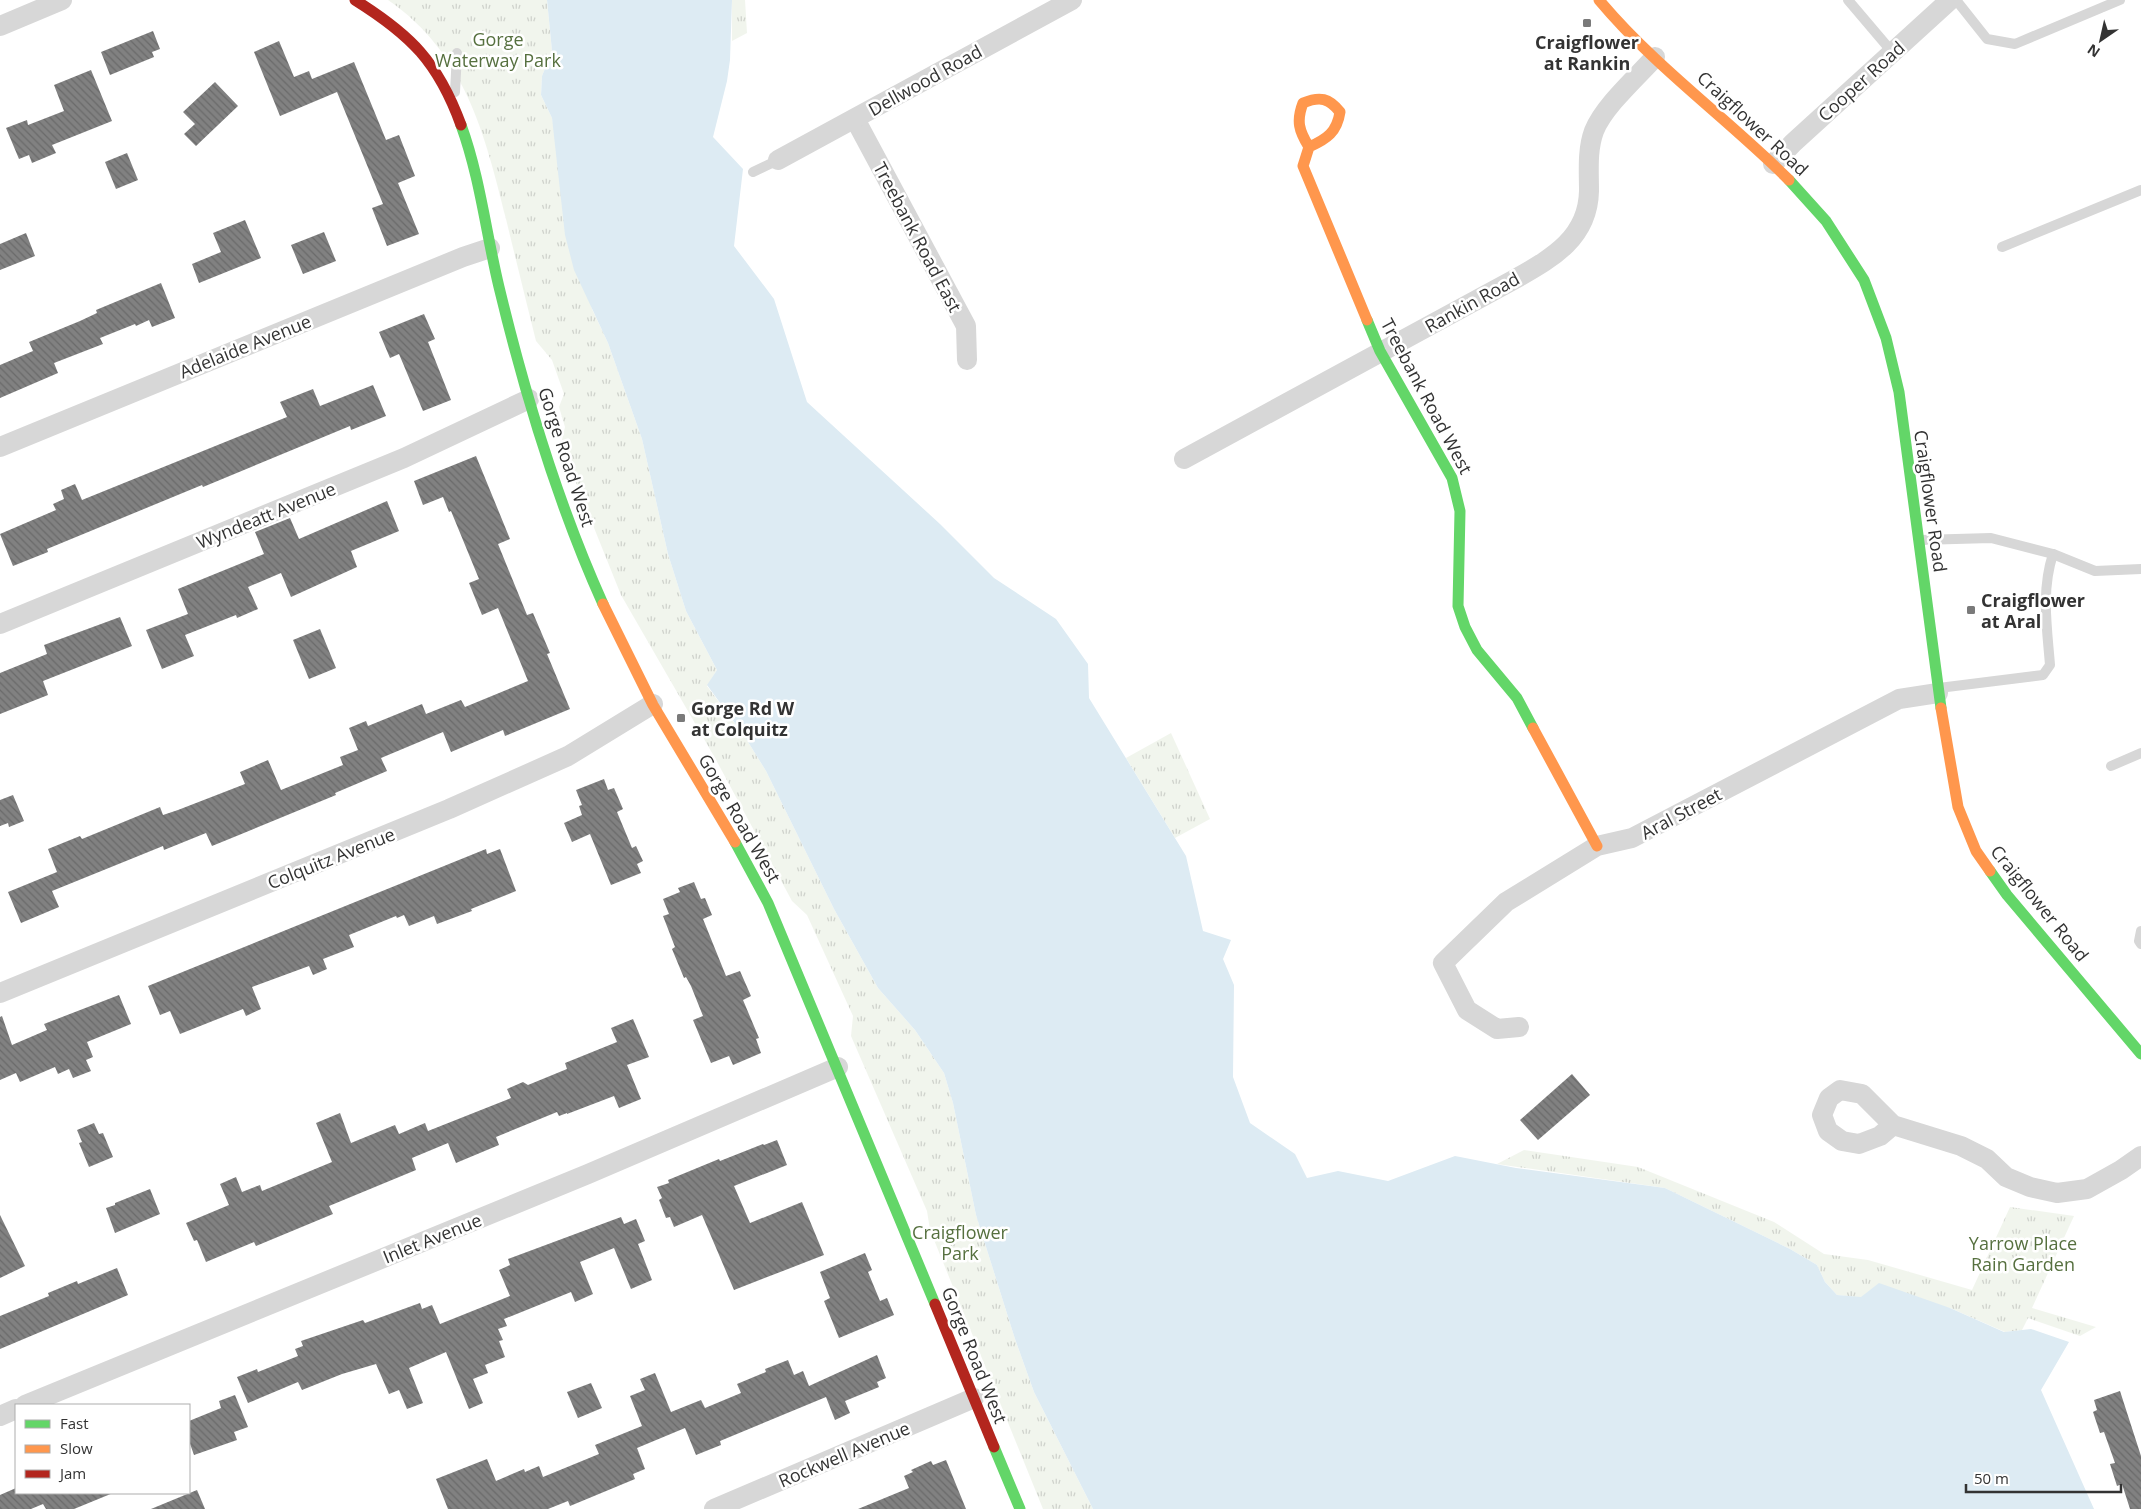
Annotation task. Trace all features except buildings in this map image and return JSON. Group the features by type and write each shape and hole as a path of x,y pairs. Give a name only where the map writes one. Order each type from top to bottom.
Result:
{"main road":[{"name":"Gorge Road West","path":"355,0 394,24 411,39 440,75 454,103 475,168 490,248 529,399 550,468 586,564 653,704 753,870 783,934 1020,1509"},
{"name":"Craigflower Road","path":"1599,0 1615,19 1655,57 1773,164 1826,221 1864,280 1886,338 1899,392 1938,690 1958,807 1976,852 2007,896 2141,1054"},
{"path":"1316,97 1331,100 1340,112 1338,128 1328,139 1309,148 1297,125 1298,115 1303,103 1316,97"},
{"name":"Treebank Road West","path":"1309,148 1303,166 1380,351 1452,478 1457,492 1460,511 1458,606 1464,628 1477,650 1517,698 1597,846"}],"street":[{"path":"0,26 62,0"},
{"name":"Dellwood Road","path":"778,160 1072,0"},
{"name":"Cooper Road","path":"1773,164 1793,143 1950,0"},
{"name":"Rankin Road","path":"1184,459 1551,258 1576,233 1586,211 1589,153 1591,140 1600,119 1655,57"},
{"name":"Treebank Road East","path":"855,119 966,326 967,360"},
{"name":"Adelaide Avenue","path":"0,447 463,257 490,248"},
{"name":"Wyndeatt Avenue","path":"0,624 404,458 529,399"},
{"name":"Aral Street","path":"1519,1027 1497,1029 1467,1010 1443,963 1506,902 1597,846 1632,838 1899,699 1938,690"},
{"name":"Colquitz Avenue","path":"0,994 458,805 568,756 653,704"},
{"name":"Inlet Avenue","path":"27,1404 578,1178 838,1067"},
{"path":"1893,1125 1961,1146 1987,1159 2006,1177 2030,1187 2057,1193 2087,1189 2121,1170 2141,1156"},
{"name":"Rockwell Avenue","path":"714,1509 974,1398"},
{"path":"0,1416 15,1409"}],"lane":[{"path":"1848,0 1893,53"},
{"path":"1956,0 1987,39 2016,44 2120,0"},
{"path":"454,103 457,53"},
{"path":"753,172 778,160"},
{"path":"2002,246 2141,190"},
{"path":"1919,540 1991,538 2053,554 2095,571 2141,569"},
{"path":"1938,690 2043,675 2050,665 2045,607 2046,575 2053,554"},
{"path":"2112,766 2141,753"},
{"path":"2141,930 2139,942 2141,944"}],"green space":[{"name":"Gorge Waterway Park","path":"388,0 547,0 552,51 542,76 541,95 552,118 592,309 608,343 642,439 668,554 686,611 717,670 707,686 745,737 766,771 834,909 878,988 915,1030 944,1073 953,1103 976,1215 1015,1339 1034,1392 1093,1509 1043,1509 930,1230 927,1211 851,1036 853,1016 807,915 792,901 715,758 621,595 564,453 562,440 565,427 559,407 564,394 552,360 536,341 490,156 468,98 454,70 436,45 414,21"},
{"path":"732,0 745,0 747,33 732,41"},
{"path":"1171,733 1210,819 1175,838 1126,758"},
{"name":"Yarrow Place Rain Garden","path":"1524,1150 1638,1167 1774,1222 1824,1254 1868,1260 1972,1290 2010,1207 2074,1216 2032,1308 2096,1327 2080,1336 2028,1318 2022,1330 2005,1332 1950,1308 1837,1295 1825,1282 1817,1265 1790,1249 1665,1188 1497,1164"}],"shaded area":[{"path":"547,0 732,0 730,60 727,81 713,137 743,169 734,246 774,299 807,402 940,524 994,578 1056,619 1088,664 1089,698 1186,856 1203,931 1231,940 1223,959 1234,985 1233,1077 1250,1123 1295,1154 1307,1178 1338,1171 1388,1181 1455,1156 1516,1168 1665,1188 1790,1249 1817,1265 1825,1282 1837,1295 1861,1297 1879,1283 1950,1308 2004,1332 2031,1329 2069,1342 2041,1390 2094,1509 1093,1509 1034,1392 1015,1339 976,1215 953,1103 944,1073 915,1030 878,988 834,909 766,771 745,737 707,685 717,670 686,611 668,554 642,439 608,343 574,270 565,235 552,118 541,95 542,76 552,51"}],"traffic: fast":[{"path":"461,125 478,185 494,267 531,408 571,527 603,604"},
{"path":"1789,180 1826,221 1864,280 1886,338 1899,392 1941,708"},
{"path":"1367,320 1380,351 1452,478 1460,511 1458,606 1465,627 1477,650 1517,698 1533,728"},
{"path":"735,842 768,903 935,1304"},
{"path":"1990,871 2007,895 2141,1054"},
{"path":"994,1447 1020,1509"}],"traffic: slow":[{"path":"1599,0 1644,48 1789,180"},
{"path":"1309,147 1303,136 1299,121 1303,103 1314,99 1328,101 1340,112 1339,119 1334,130 1326,138 1309,147 1303,166 1367,320"},
{"path":"603,604 653,705 735,842"},
{"path":"1941,708 1958,807 1976,851 1990,871"},
{"path":"1533,728 1597,846"}],"traffic: jam":[{"path":"355,0 392,25 420,52 443,84 461,125"},
{"path":"935,1304 994,1447"}],"place":[{"name":"Craigflower at Rankin","path":"1587,23"},
{"name":"Craigflower at Aral","path":"1971,610"},
{"name":"Gorge Rd W at Colquitz","path":"681,718"}],"park label":[{"name":"Craigflower Park","path":"960,1242"}]}
